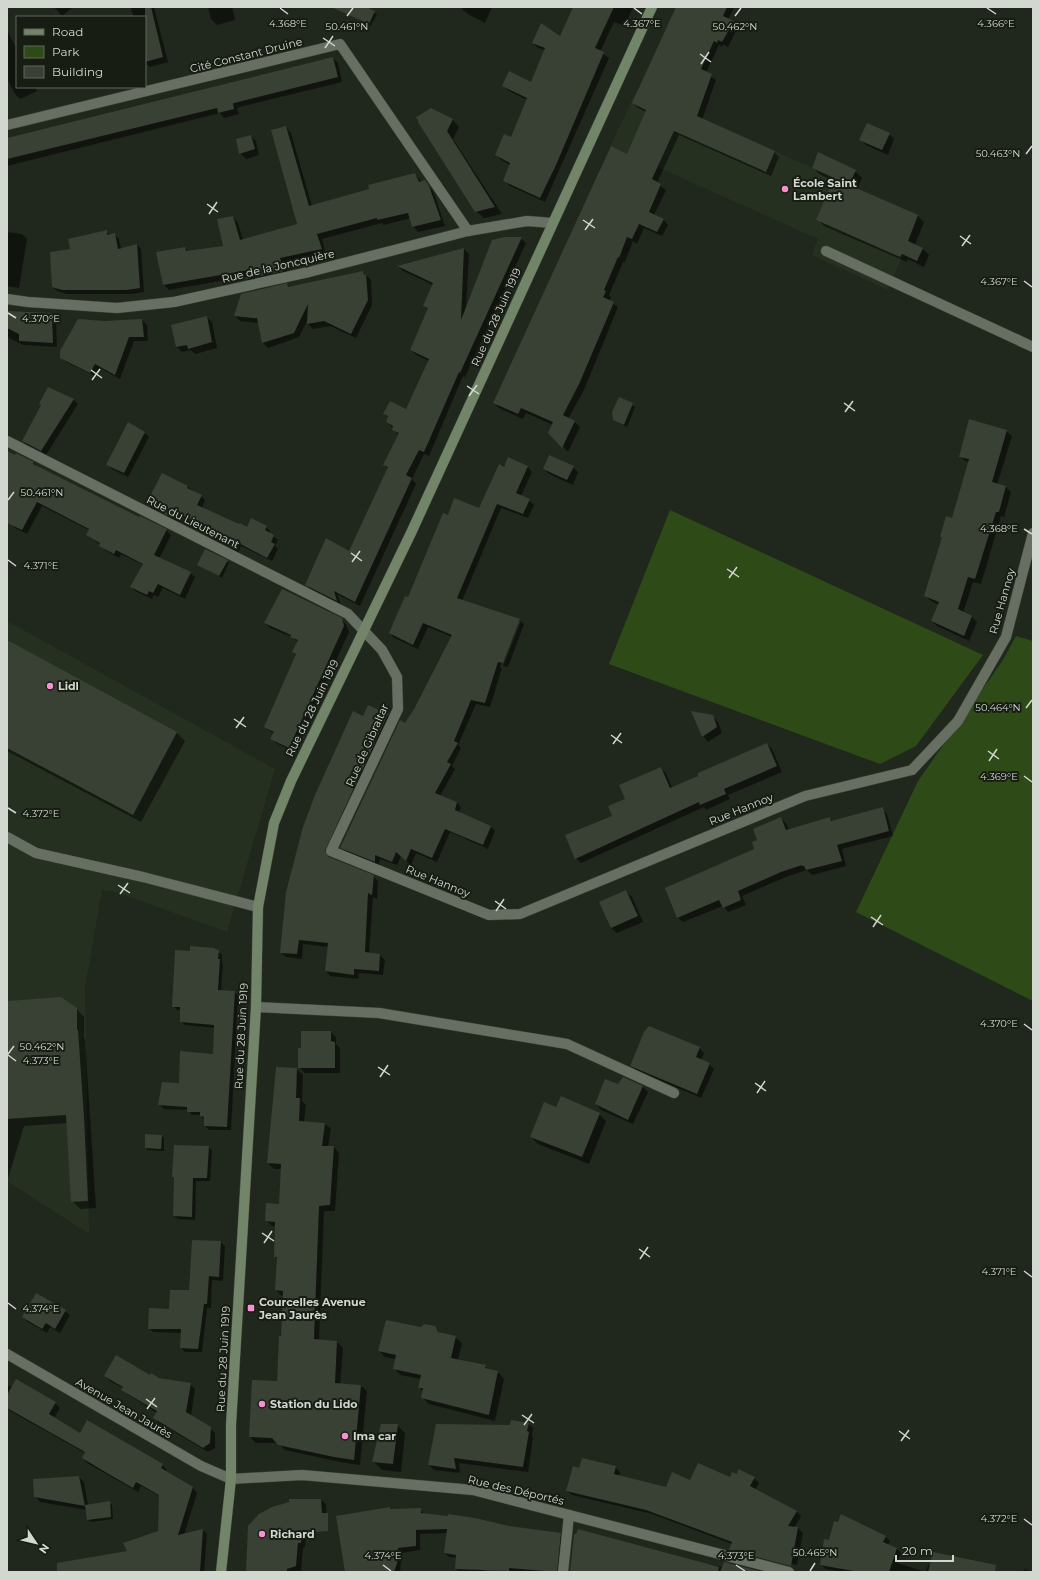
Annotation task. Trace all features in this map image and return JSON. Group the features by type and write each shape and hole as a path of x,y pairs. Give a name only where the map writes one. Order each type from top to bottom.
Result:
{"main road":[{"name":"Rue du 28 Juin 1919","path":"221,1572 230,1479 231,1425 256,1008 258,907 274,823 288,788 411,533 652,7"}],"street":[{"name":"Cité Constant Druine","path":"7,125 340,44 468,231"},
{"name":"Rue de la Joncquière","path":"7,299 28,302 117,308 174,302 309,272 468,231 527,221 552,223"},
{"path":"826,251 1033,347"},
{"name":"Rue du Lieutenant","path":"7,441 348,614 364,629"},
{"name":"Rue Hannoy","path":"331,851 489,915 520,914 805,796 912,770 958,721 1006,636 1033,533"},
{"name":"Rue de Gibraltar","path":"331,851 398,709 397,677 382,650 364,629"},
{"path":"7,837 36,852 143,877 258,907"},
{"path":"256,1008 379,1013 567,1044 674,1093"},
{"name":"Avenue Jean Jaurès","path":"7,1354 195,1462 230,1479"},
{"name":"Rue des Déportés","path":"230,1479 302,1475 473,1490 789,1572"},
{"path":"564,1572 569,1515"}],"shaded area":[{"name":"École Saint Lambert","path":"637,90 919,215 888,290 812,255 818,239 610,147"},
{"path":"7,621 275,769 227,932 116,892 102,890 85,987 89,1234 7,1181"}],"green space":[{"path":"670,510 983,655 916,746 880,764 609,664"},
{"path":"1016,636 1033,641 1033,1001 856,912 918,781 1003,660"}],"building":[{"path":"145,7 151,7 163,57 146,62 146,16"},
{"path":"331,7 366,7 375,11 369,24"},
{"path":"573,7 614,7 595,48 604,52 556,165 540,198 503,181 510,163 495,155 504,134 511,137 527,98 502,86 509,71 531,82 545,48 532,43 541,23 560,36"},
{"path":"676,7 727,7 723,16 734,21 722,42 718,40 717,43 714,41 701,69 712,74 697,116 775,151 766,172 674,131 652,179 661,184 649,212 664,219 657,232 639,224 632,239 627,237 619,258 618,257 604,290 606,291 603,297 614,302 579,384 563,415 575,421 562,448 548,433 553,422 521,408 518,414 493,403 611,146 627,154 646,110 632,103"},
{"path":"333,57 338,77 233,103 234,109 218,113 217,108 7,159 7,138"},
{"path":"431,108 453,119 447,131 495,207 475,212 418,122 418,119 415,118"},
{"path":"867,123 890,133 882,150 859,140"},
{"path":"286,126 309,206 369,189 368,185 415,173 419,182 425,180 429,186 441,220 412,227 408,213 377,220 377,218 317,234 322,249 280,258 284,271 246,279 249,270 163,285 156,252 185,247 186,251 223,246 217,219 233,216 240,240 297,224 271,130"},
{"path":"251,135 255,149 239,154 236,139"},
{"path":"818,152 856,170 849,185 918,215 908,241 923,248 917,261 902,254 900,257 816,220 834,178 812,168"},
{"path":"107,230 107,235 115,233 118,249 137,244 140,288 126,290 62,290 52,287 50,252 70,249 68,239"},
{"path":"504,237 522,237 460,373 459,372 424,452 419,450 406,475 412,478 355,602 334,591 337,601 305,585 326,538 349,551 388,467 383,465 399,433 392,430 393,426 386,422 388,416 383,414 390,401 406,409 429,359 410,350 428,308 423,306 433,283 397,266 464,248 461,320 492,240"},
{"path":"363,271 364,275 366,274 368,300 351,334 324,321 307,324 308,304 294,333 262,343 257,318 234,316 241,294 287,283 288,287"},
{"path":"7,311 52,313 53,343 19,341 19,334 7,328"},
{"path":"207,316 212,342 188,349 187,345 176,347 171,325"},
{"path":"78,319 105,321 142,319 144,337 129,337 115,375 95,364 90,373 60,358 60,351"},
{"path":"48,387 74,399 41,451 22,441 41,405 39,404"},
{"path":"619,397 633,403 624,425 613,420 612,412"},
{"path":"969,419 1007,430 992,482 1006,486 999,512 996,512 975,579 968,577 958,609 972,616 964,636 931,621 939,602 924,596 942,537 940,537 946,516 952,518 969,459 959,457"},
{"path":"128,422 145,432 124,473 106,465"},
{"path":"7,451 15,455 16,453 34,462 33,464 139,517 140,516 167,529 154,555 191,572 180,595 158,584 153,593 149,591 147,595 130,587 143,564 116,550 114,554 99,546 100,543 86,535 89,529 37,502 22,530 7,523"},
{"path":"549,455 574,466 567,480 543,469"},
{"path":"508,457 528,466 516,493 530,499 523,514 497,504 457,598 520,619 503,663 498,662 485,703 471,700 454,741 458,743 447,762 451,764 435,793 457,802 455,810 491,826 483,845 445,829 432,858 411,849 406,861 396,852 392,862 375,855 375,862 340,848 400,720 405,723 414,709 452,635 423,623 413,645 389,633 405,596 408,597 443,513 448,515 454,498 479,508 499,464 504,467"},
{"path":"162,473 202,495 197,505 247,527 251,518 267,526 265,530 274,535 271,542 275,544 267,558 237,542 234,549 211,537 212,535 204,526 175,512 172,518 146,504"},
{"path":"205,549 228,560 219,576 197,565"},
{"path":"282,589 342,618 344,626 289,748 270,739 274,732 264,727 296,654 292,652 298,640 290,637 291,635 264,623"},
{"name":"Lidl","path":"7,640 177,732 133,815 7,748"},
{"path":"368,705 388,714 325,851 329,857 374,875 372,895 368,893 365,952 380,954 379,971 354,969 354,975 325,971 328,943 299,940 297,954 280,953 286,892 303,827 315,795 353,711 363,716"},
{"path":"691,711 713,715 717,727 702,737"},
{"path":"767,743 777,766 724,789 726,794 700,805 699,802 575,859 565,835 612,816 608,806 625,799 619,785 661,767 670,788 698,776 698,773"},
{"path":"883,807 889,831 837,845 842,861 806,870 802,865 781,872 738,891 741,900 723,908 719,900 677,918 665,888 754,849 752,842 757,840 753,829 781,817 786,830 830,817 831,821"},
{"path":"626,890 638,916 611,928 599,902"},
{"path":"190,946 215,948 219,950 218,959 220,959 218,990 235,991 227,1127 204,1126 204,1117 200,1116 200,1112 187,1112 187,1107 158,1105 162,1082 179,1083 180,1051 213,1054 214,1025 180,1022 180,1007 172,1007 175,950 190,951"},
{"path":"61,997 77,1008 77,1030 84,1117 88,1201 71,1202 66,1115 7,1119 7,1001"},
{"path":"649,1026 700,1047 696,1057 710,1063 697,1094 630,1066 644,1032"},
{"path":"301,1031 331,1031 331,1041 335,1042 335,1068 298,1068 298,1048 301,1048"},
{"path":"276,1067 297,1068 296,1098 300,1098 299,1121 325,1123 322,1146 334,1146 330,1205 319,1206 314,1339 337,1341 335,1383 361,1385 354,1460 278,1445 272,1438 249,1437 252,1380 277,1381 279,1336 281,1336 283,1291 275,1290 277,1257 274,1257 275,1222 265,1221 266,1203 279,1204 281,1164 267,1163"},
{"path":"623,1077 643,1086 628,1120 595,1104 605,1079 618,1084"},
{"path":"561,1096 600,1113 582,1157 530,1137 544,1102 556,1107"},
{"path":"145,1134 162,1135 161,1149 145,1148"},
{"path":"174,1145 209,1146 207,1178 193,1178 192,1217 173,1216 174,1177 172,1177"},
{"path":"192,1240 221,1241 219,1277 209,1276 207,1304 204,1304 198,1349 180,1348 181,1329 148,1329 149,1308 169,1309 170,1290 189,1290"},
{"path":"36,1293 66,1310 55,1329 46,1323 42,1329 22,1317"},
{"path":"386,1320 421,1327 424,1324 435,1326 438,1332 456,1336 451,1358 486,1365 485,1368 498,1371 489,1415 421,1398 423,1388 418,1388 421,1375 393,1369 396,1355 378,1351"},
{"path":"116,1355 150,1375 151,1373 159,1378 191,1383 186,1412 211,1427 210,1443 203,1448 153,1418 157,1411 121,1390 123,1387 104,1376"},
{"path":"16,1379 56,1402 49,1414 80,1433 87,1420 163,1464 161,1468 193,1487 178,1535 203,1529 200,1572 57,1572 57,1563 127,1551 123,1543 158,1531 159,1495 136,1482 133,1488 82,1458 85,1452 7,1408 7,1395"},
{"path":"511,1420 529,1423 527,1431 529,1432 523,1467 454,1458 456,1469 428,1465 436,1424 510,1425"},
{"path":"381,1424 398,1424 393,1464 372,1462"},
{"path":"582,1458 616,1466 614,1474 666,1487 672,1472 690,1480 698,1463 730,1477 732,1472 737,1474 738,1469 755,1477 750,1486 797,1511 788,1526 798,1527 791,1566 729,1550 732,1542 646,1510 566,1491 573,1466 579,1468"},
{"path":"79,1476 85,1506 34,1497 33,1479"},
{"path":"289,1499 321,1499 322,1513 328,1513 328,1531 302,1533 301,1543 298,1543 296,1566 287,1569 287,1572 246,1572 248,1526 259,1514 272,1507 289,1502"},
{"path":"110,1501 111,1517 87,1520 85,1505"},
{"path":"390,1507 390,1509 421,1508 421,1513 448,1516 448,1514 475,1518 509,1526 561,1533 557,1572 509,1568 509,1571 455,1569 456,1555 444,1553 447,1529 416,1530 416,1546 398,1548 397,1563 394,1572 345,1572 336,1516"},
{"path":"841,1514 886,1536 883,1542 897,1548 889,1572 859,1572 820,1565 824,1539 829,1540 834,1521 838,1522"},
{"path":"578,1529 719,1567 718,1572 570,1572 574,1534 576,1534"},
{"path":"933,1552 996,1565 995,1572 928,1572"},
{"path":"724,1562 763,1572 720,1572"}],"place":[{"name":"École Saint Lambert","path":"785,189"},
{"name":"Lidl","path":"50,686"},
{"name":"Courcelles Avenue Jean Jaurès","path":"251,1308"},
{"name":"Station du Lido","path":"262,1404"},
{"name":"Ima car","path":"345,1436"},
{"name":"Richard","path":"262,1534"}]}
